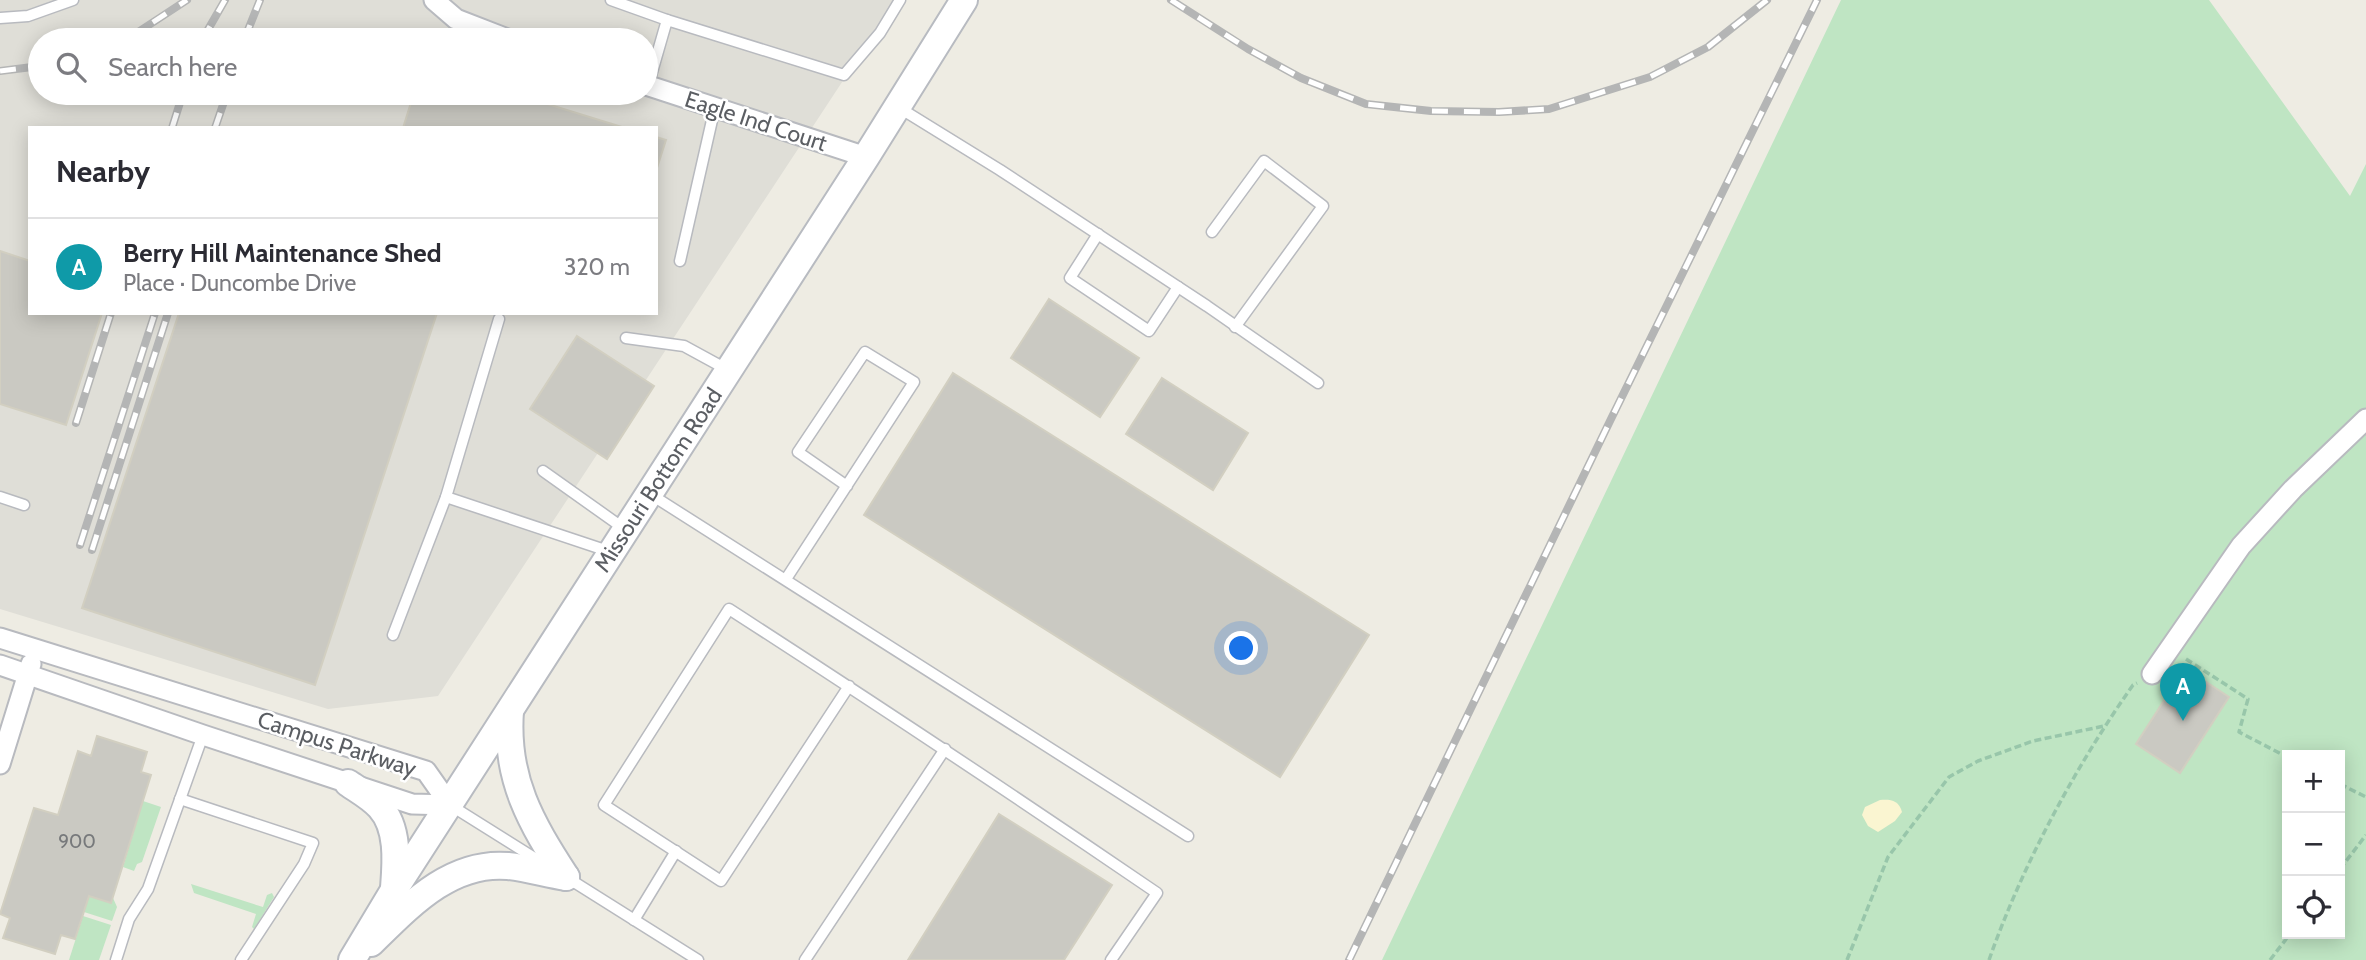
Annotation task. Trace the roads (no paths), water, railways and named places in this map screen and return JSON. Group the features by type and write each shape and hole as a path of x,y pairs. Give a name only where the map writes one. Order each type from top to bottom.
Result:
{"street":[{"name":"Missouri Bottom Road","path":"353,960 394,890 729,371 964,0"},
{"path":"441,2 456,19 479,28"},
{"name":"Eagle Ind Court","path":"658,89 866,157"},
{"path":"2152,674 2241,546 2293,489 2366,419"},
{"name":"Campus Parkway","path":"0,638 426,771 450,805"},
{"path":"0,764 36,650"},
{"name":"Campus Parkway","path":"0,665 203,736 412,804 450,805"},
{"path":"510,711 512,760 519,791 536,830 566,877"},
{"path":"348,783 381,807 392,831 396,854 394,890"},
{"path":"353,960 434,886 464,870 506,866 566,877"}],"lane":[{"path":"0,18 28,16 73,0"},
{"path":"611,0 844,75 880,33 901,0"},
{"path":"658,49 667,20"},
{"path":"680,261 715,107"},
{"path":"898,107 1098,234 1318,383"},
{"path":"1212,232 1264,161 1323,206 1236,327"},
{"path":"1098,234 1070,278 1149,331 1178,287"},
{"path":"393,635 446,497 499,319"},
{"path":"626,338 684,346 729,371"},
{"path":"786,579 847,486 914,382 865,352 798,453 847,486"},
{"path":"543,471 626,530"},
{"path":"650,494 1188,836"},
{"path":"0,497 24,505"},
{"path":"446,497 612,552"},
{"path":"849,687 721,881 604,805 729,609 945,749 1157,893 1111,960"},
{"path":"116,960 129,919 148,889 203,736"},
{"path":"805,960 945,749"},
{"path":"180,799 313,843 304,864 241,960"},
{"path":"450,805 698,960"},
{"path":"634,920 676,851"}],"railway":[{"path":"144,28 187,0"},
{"path":"209,28 225,0"},
{"path":"249,28 260,0"},
{"path":"1171,0 1248,49 1301,78 1366,104 1431,111 1499,112 1549,109 1650,77 1708,47 1767,0"},
{"path":"1349,960 1817,0"},
{"path":"0,71 28,68"},
{"path":"173,126 179,105"},
{"path":"216,126 223,105"},
{"path":"76,423 110,315"},
{"path":"80,545 154,315"},
{"path":"92,550 167,315"}],"place":[{"name":"Berry Hill Maintenance Shed","path":"2183,721"}]}
